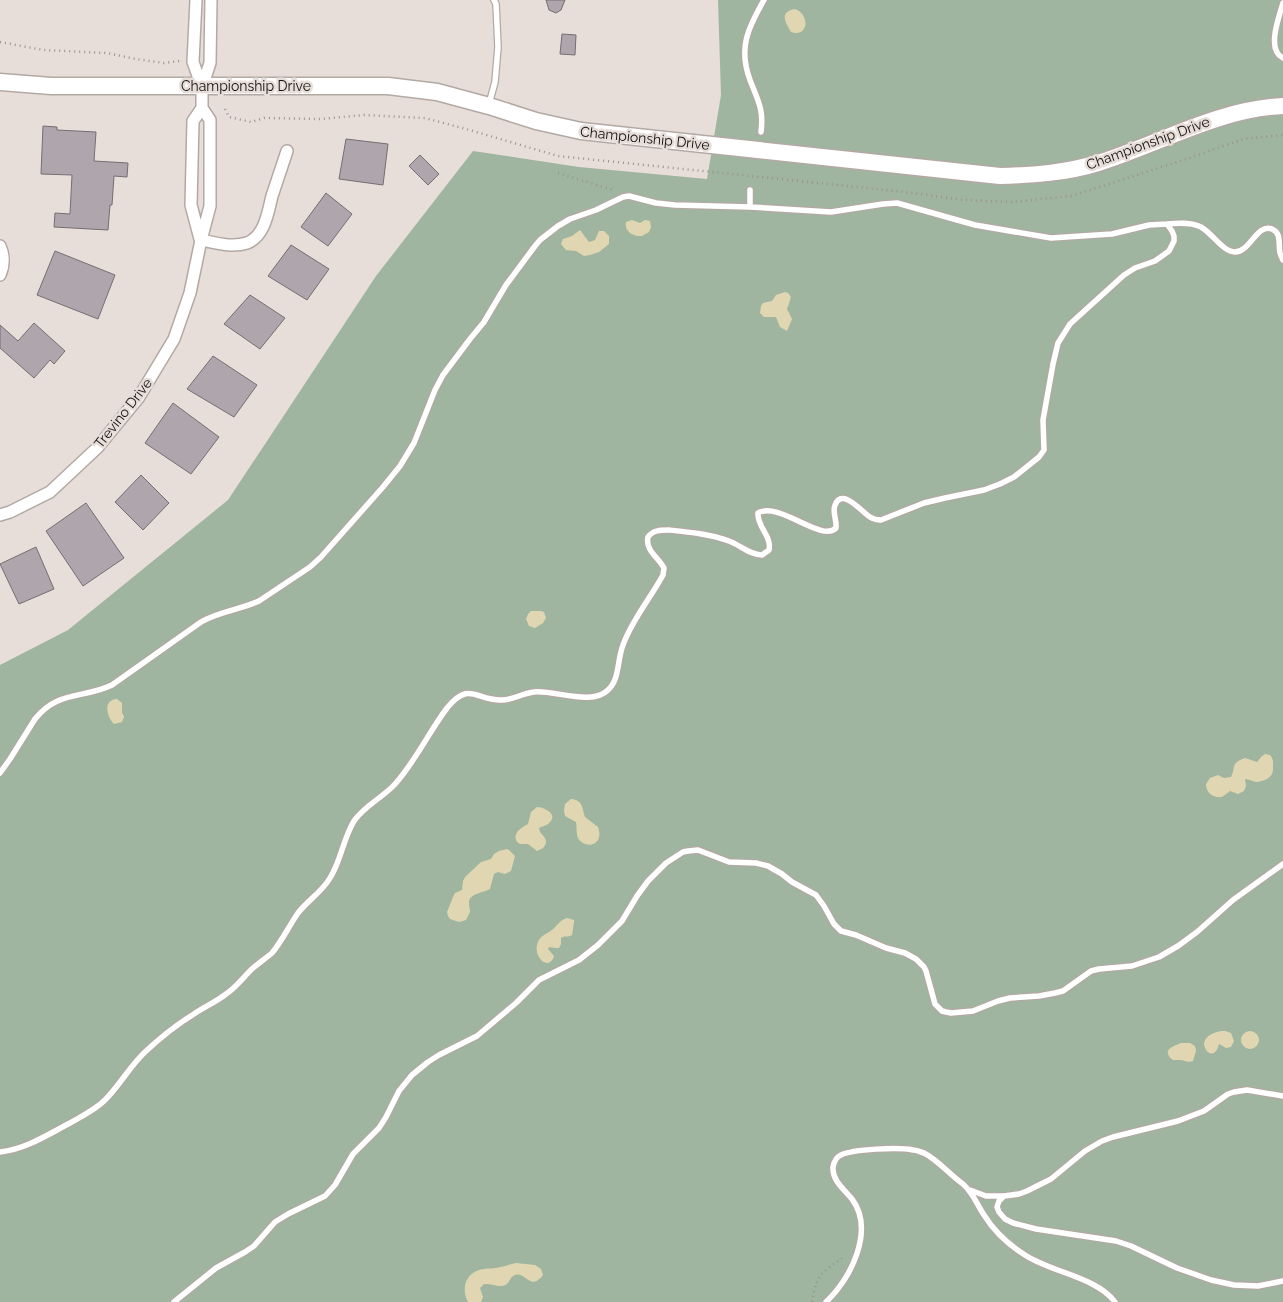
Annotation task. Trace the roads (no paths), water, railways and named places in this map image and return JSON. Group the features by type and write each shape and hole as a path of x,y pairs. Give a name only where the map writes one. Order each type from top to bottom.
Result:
{"street":[{"path":"196,0 193,62 202,86"},
{"path":"202,86 210,63 211,0"},
{"name":"Championship Drive","path":"0,82 51,86 388,86 437,92 581,132 1000,176 1061,172 1098,163 1229,114 1267,106 1283,106"},
{"name":"Trevino Drive","path":"0,515 50,492 97,448 139,397 174,339 190,292 200,240 210,206 210,120 202,108 202,86"},
{"name":"Trevino Drive","path":"200,240 191,205 193,121 202,108"},
{"path":"200,240 236,245 250,242 260,232 268,216 272,196 287,151"},
{"path":"0,275 3,268 1,248"}],"lane":[{"path":"488,106 495,82 498,48 496,4 494,0"},
{"path":"761,132 762,110 746,69 744,49 749,27 764,0"},
{"path":"1283,3 1276,27 1274,43 1276,52 1283,58"},
{"path":"750,190 750,207"},
{"path":"0,773 35,719 50,704 68,696 112,685 201,622 216,614 259,601 316,563 400,466 414,443 443,375 484,322 506,285 535,246 558,226 623,197 632,196 656,203 675,205 831,212 897,203 975,225 1051,238 1112,234 1150,225 1190,224 1200,226 1227,250 1236,252 1245,248 1260,232 1269,228 1273,229 1278,235 1280,253 1283,260"},
{"path":"0,1152 24,1146 43,1138 101,1104 143,1054 192,1015 228,993 252,968 272,952 301,910 330,878 338,864 351,827 357,818 402,776 436,725 457,698 464,694 472,693 503,700 537,691 577,696 594,696 605,693 615,680 626,637 663,575 664,568 650,551 647,544 648,537 653,532 669,530 715,537 730,541 755,554 762,555 767,552 770,546 758,519 758,513 761,511 777,512 817,529 830,532 836,528 834,508 842,498 852,502 873,519 881,520 924,503 994,487 1014,477 1039,457 1044,450 1044,420 1053,364 1058,343 1064,332 1074,319 1124,275 1135,268 1155,262 1169,251 1174,236 1167,224"},
{"path":"174,1302 221,1264 254,1246 275,1222 325,1196 335,1185 353,1154 379,1128 399,1091 412,1075 438,1055 477,1036 516,1003 539,980 579,960 598,945 622,921 648,881 666,863 683,852 698,850 729,862 762,864 782,874 792,882 812,892 821,901 834,924 841,931 856,935 886,948 906,953 916,959 926,971 935,1004 942,1011 952,1013 973,1011 1010,998 1039,996 1063,991 1092,971 1132,966 1159,957 1192,936 1233,900 1283,864"},
{"path":"968,1189 986,1196 1019,1194 1051,1178 1102,1140 1178,1121 1204,1111 1228,1094 1234,1092 1247,1090 1283,1096"},
{"path":"826,1302 846,1276 855,1259 862,1231 860,1213 853,1200 834,1175 835,1161 839,1156 864,1150 902,1149 915,1150 930,1157 968,1189 976,1199 989,1224 1016,1249 1032,1260 1077,1277 1097,1287 1108,1293 1115,1302"},
{"path":"1004,1196 997,1207 999,1212 1005,1218 1024,1226 1116,1241 1187,1272 1234,1285 1258,1286 1283,1280"}]}
